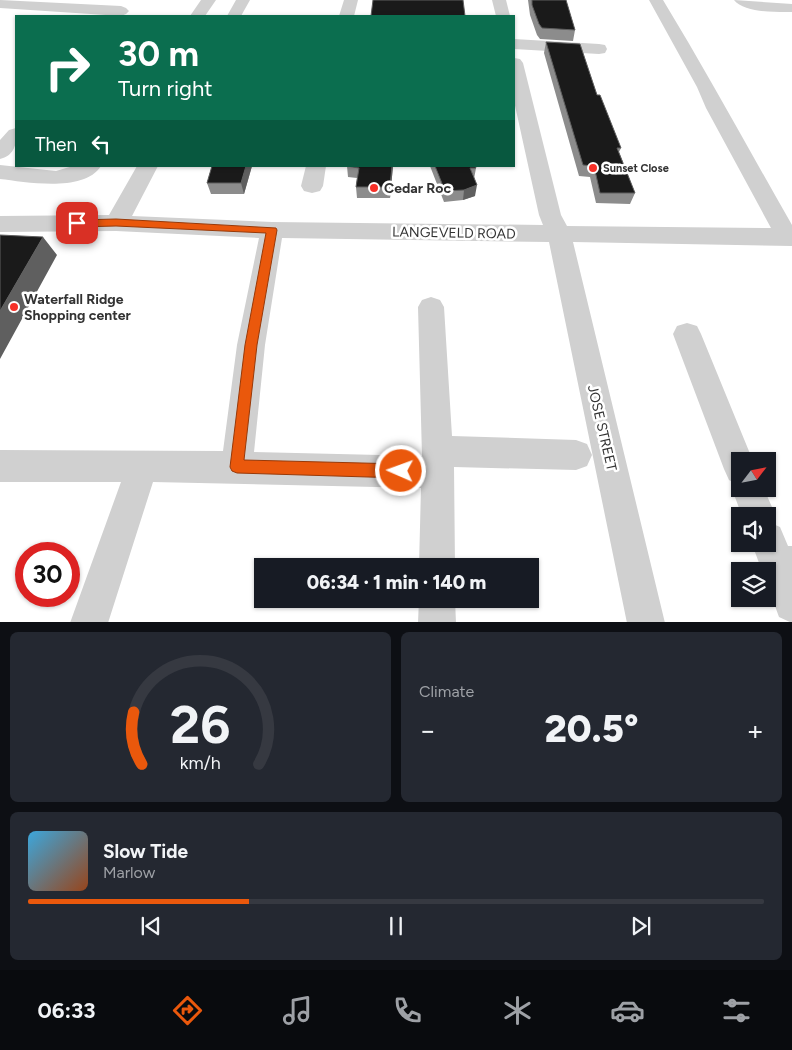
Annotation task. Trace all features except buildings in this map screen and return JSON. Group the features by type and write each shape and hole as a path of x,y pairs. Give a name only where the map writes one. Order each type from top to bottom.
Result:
{"street":[{"path":"198,15 209,0"},
{"path":"235,15 243,0"},
{"path":"347,15 351,0"},
{"path":"499,0 503,15"},
{"path":"656,0 789,237"},
{"path":"741,0 756,6 792,8"},
{"path":"0,4 123,9"},
{"path":"515,44 599,49"},
{"name":"JOSE STREET","path":"515,67 550,215 559,234 646,622"},
{"path":"0,152 15,135"},
{"path":"0,172 56,178 72,175 89,167"},
{"path":"116,223 147,167"},
{"name":"LANGEVELD ROAD","path":"0,224 116,223 272,230 789,237"},
{"path":"237,467 251,345 272,230"},
{"path":"431,308 438,462 437,558"},
{"path":"687,334 733,452"},
{"path":"0,466 237,467 438,462 576,455"},
{"path":"89,622 142,466"},
{"path":"779,556 792,604"},
{"path":"437,608 437,622"}],"place":[{"name":"Sunset Close","path":"593,168"},
{"name":"Cedar Roc","path":"374,188"},
{"name":"Waterfall Ridge Shopping center","path":"14,307"}],"route":[{"path":"77,223 272,230 251,345 237,467 401,471"}]}
